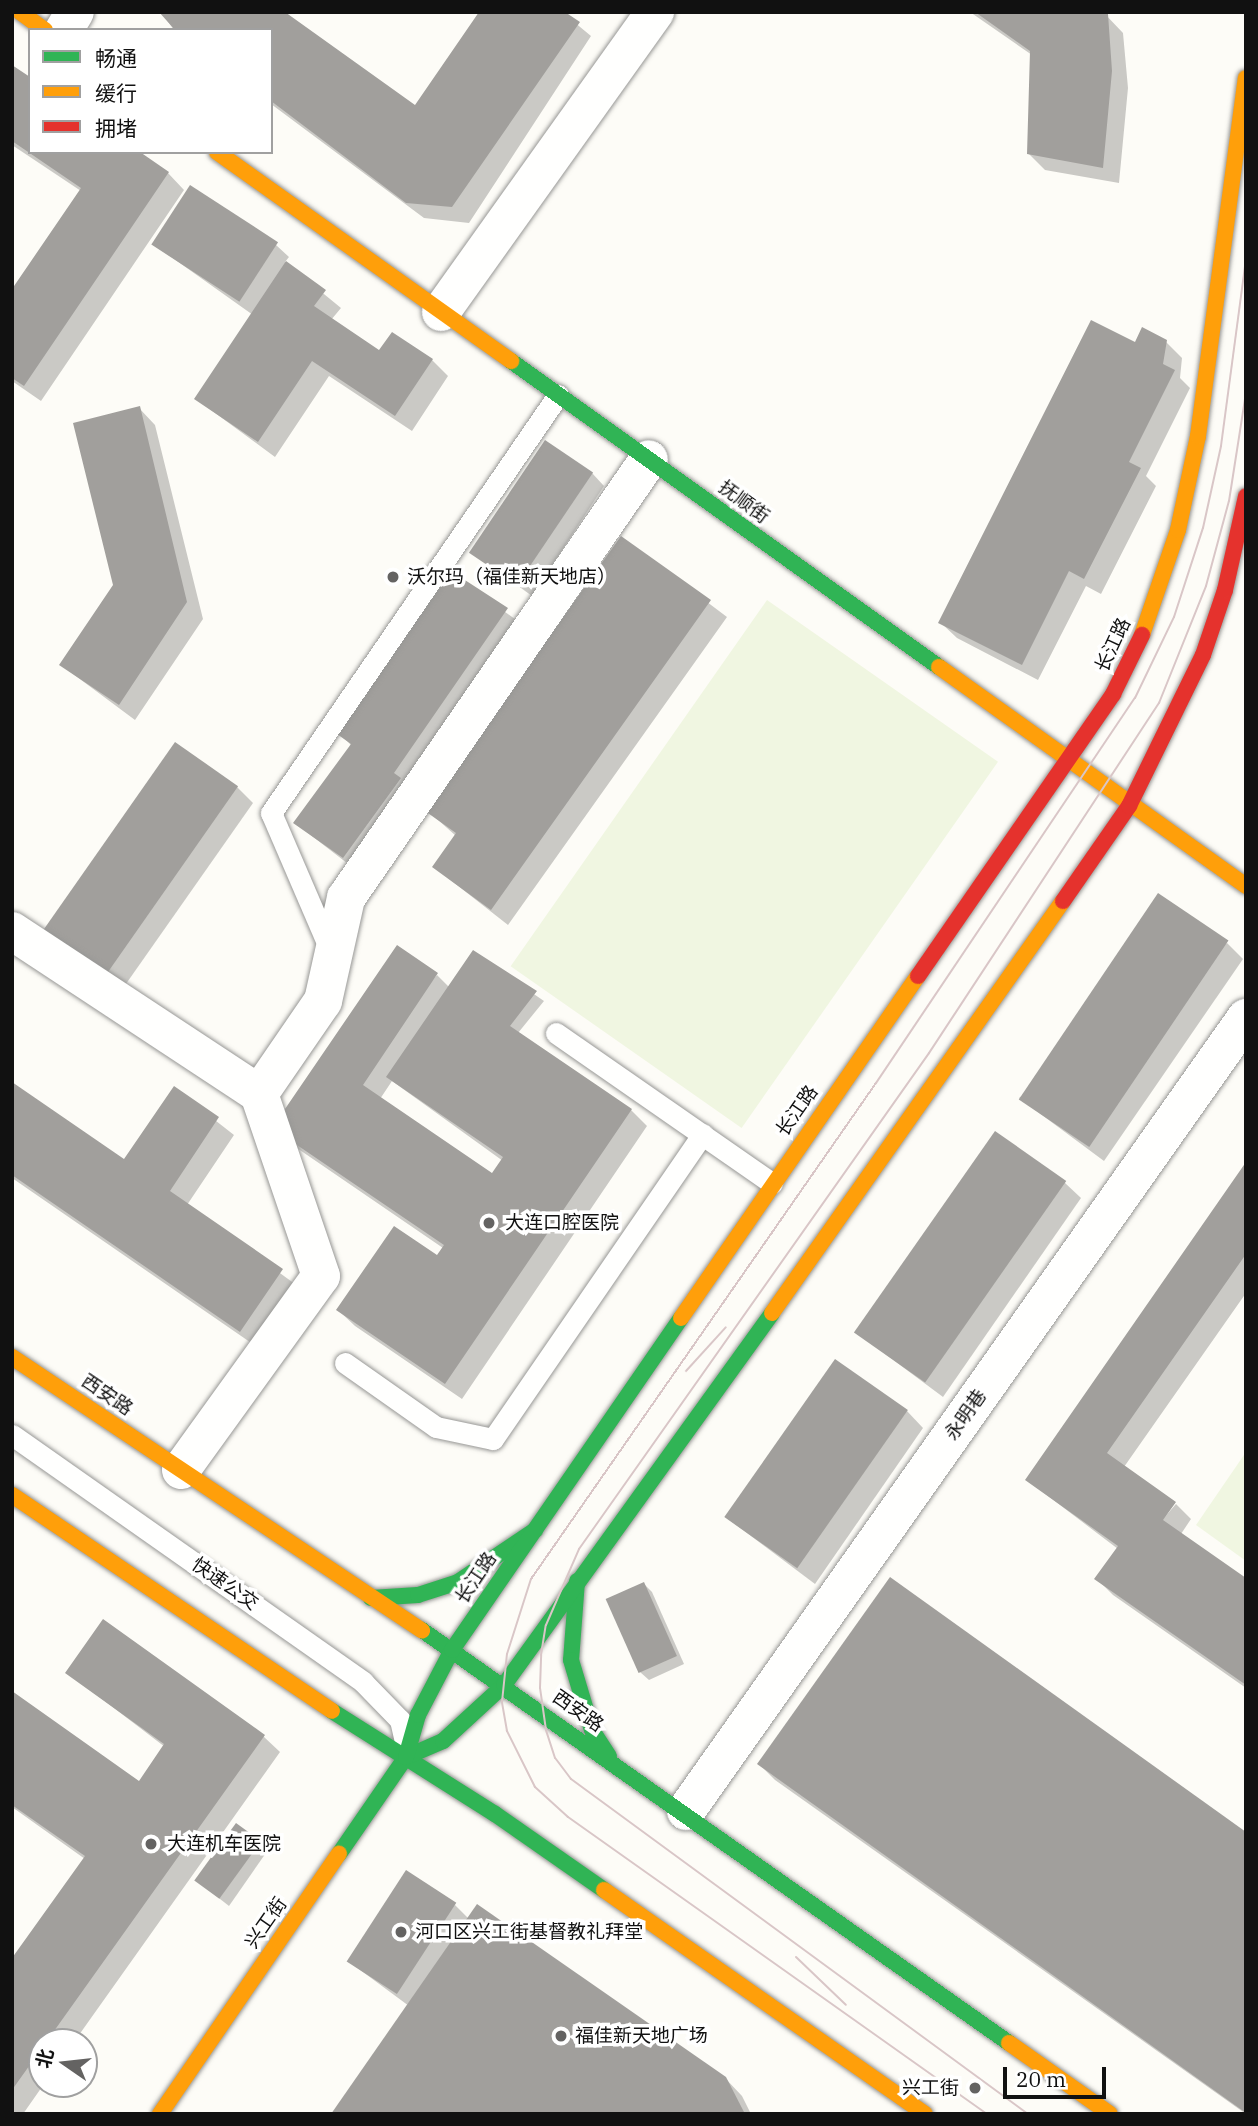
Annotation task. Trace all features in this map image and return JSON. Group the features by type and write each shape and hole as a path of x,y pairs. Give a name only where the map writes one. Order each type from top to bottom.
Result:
{"main road":[{"path":"20,12 42,28"},
{"name":"长江路","path":"406,1757 418,1715 452,1650 772,1183 1113,694 1140,641 1178,530 1198,436 1246,78"},
{"name":"抚顺街","path":"219,154 1246,887"},
{"path":"406,1757 443,1741 504,1685 808,1263 1129,806 1203,655 1225,590 1246,496"},
{"name":"西安路","path":"12,1357 504,1685 686,1811 1110,2114"},
{"path":"12,1495 276,1676 505,1821 925,2114"},
{"path":"370,1598 418,1595 458,1582 535,1530"},
{"path":"577,1581 570,1660 592,1730 612,1760"},
{"name":"兴工街","path":"160,2114 406,1757"}],"street":[{"path":"65,28 75,12"},
{"path":"441,312 656,12"},
{"path":"259,1094 324,1001 346,898 649,459"},
{"path":"12,931 259,1094 321,1276 181,1470"},
{"name":"永明巷","path":"686,1811 1246,1018"}],"lane":[{"path":"333,957 271,813 558,395"},
{"path":"556,1033 772,1183"},
{"path":"345,1363 436,1427 493,1439 703,1133"},
{"name":"快速公交","path":"12,1435 363,1682 400,1720 406,1757"},
{"path":"363,1682 418,1715 446,1716 481,1708"}],"green space":[{"path":"767,600 998,762 742,1128 511,966"},
{"path":"1246,1452 1246,1561 1196,1525"}],"building":[{"path":"159,12 285,12 415,105 479,12 565,12 580,22 452,207 406,203 273,103 273,28 173,28"},
{"path":"975,12 1108,14 1112,71 1103,168 1027,154 1030,51"},
{"path":"12,65 28,76 28,152 12,141"},
{"path":"31,154 143,154 169,172 24,386 12,378 12,289 81,188"},
{"path":"190,185 278,242 239,302 151,245"},
{"path":"286,261 326,290 314,306 379,350 392,332 433,359 395,416 312,361 258,442 194,399"},
{"path":"1091,320 1135,342 1142,327 1167,340 1163,364 1175,370 1129,462 1141,468 1084,579 1069,571 1022,665 938,623"},
{"path":"140,406 187,602 119,705 59,665 113,585 73,423"},
{"path":"545,440 593,472 517,585 469,553"},
{"path":"621,536 711,600 491,910 432,867 456,833 425,811"},
{"path":"451,571 508,608 394,773 401,778 343,858 293,823 351,744 337,734"},
{"path":"175,742 238,786 105,976 42,932"},
{"path":"1158,893 1228,941 1089,1147 1019,1099"},
{"path":"397,945 438,973 363,1085 492,1173 503,1157 386,1077 473,950 537,991 510,1026 632,1109 445,1384 336,1310 394,1226 437,1255 444,1245 272,1128"},
{"path":"12,1082 124,1159 174,1086 219,1117 170,1191 283,1269 240,1332 12,1175"},
{"path":"995,1131 1066,1181 925,1382 854,1333"},
{"path":"1246,1162 1246,1254 1107,1453 1176,1502 1163,1520 1246,1578 1246,1685 1094,1579 1118,1546 1025,1480"},
{"path":"835,1359 908,1410 797,1568 724,1517"},
{"path":"890,1577 1246,1832 1246,2113 757,1764"},
{"path":"644,1582 677,1656 639,1673 606,1599"},
{"path":"103,1619 265,1735 56,2028 28,2028 28,2068 12,2090 12,1958 85,1856 12,1805 12,1691 139,1781 164,1744 65,1673"},
{"path":"236,1823 261,1841 219,1899 194,1880"},
{"name":"河口区兴工街基督教礼拜堂","path":"406,1870 456,1903 397,1994 347,1961"},
{"name":"福佳新天地广场","path":"477,1904 726,2077 745,2114 331,2114"}],"tram line":[{"path":"987,2114 568,1817 535,1787 507,1731 502,1702 507,1654 531,1579 876,1083 1135,698 1174,617 1203,528 1221,446 1246,259"},
{"path":"1028,2114 571,1779 555,1758 546,1730 540,1688 541,1655 546,1625 579,1549 929,1053 1159,703 1206,586 1229,501 1246,392"},
{"path":"686,1371 726,1327"},
{"path":"796,1957 846,2005"}],"traffic: fast":[{"path":"511,361 939,667"},
{"path":"406,1757 443,1741 504,1685 772,1313"},
{"path":"339,1854 406,1757 418,1715 452,1650 681,1318"},
{"path":"371,1598 418,1595 458,1582 535,1530"},
{"path":"577,1581 571,1660 592,1730 609,1756"},
{"path":"422,1630 1009,2043"},
{"path":"332,1711 495,1814 604,1890"}],"traffic: slow":[{"path":"20,12 42,28"},
{"path":"1142,635 1178,530 1198,436 1246,78"},
{"path":"220,154 511,361"},
{"path":"939,667 1246,886"},
{"path":"772,1313 1063,901"},
{"path":"681,1318 918,976"},
{"path":"12,1357 422,1630"},
{"path":"12,1495 332,1711"},
{"path":"160,2114 339,1854"},
{"path":"604,1890 925,2114"},
{"path":"1009,2043 1110,2114"}],"traffic: jam":[{"path":"1063,901 1129,806 1203,655 1225,590 1246,496"},
{"path":"918,976 1113,694 1142,635"}],"place":[{"name":"沃尔玛（福佳新天地店）","path":"393,577"},
{"name":"大连口腔医院","path":"489,1223"},
{"name":"大连机车医院","path":"151,1844"},
{"name":"河口区兴工街基督教礼拜堂","path":"401,1932"},
{"name":"福佳新天地广场","path":"561,2036"},
{"name":"兴工街","path":"975,2088"}]}
